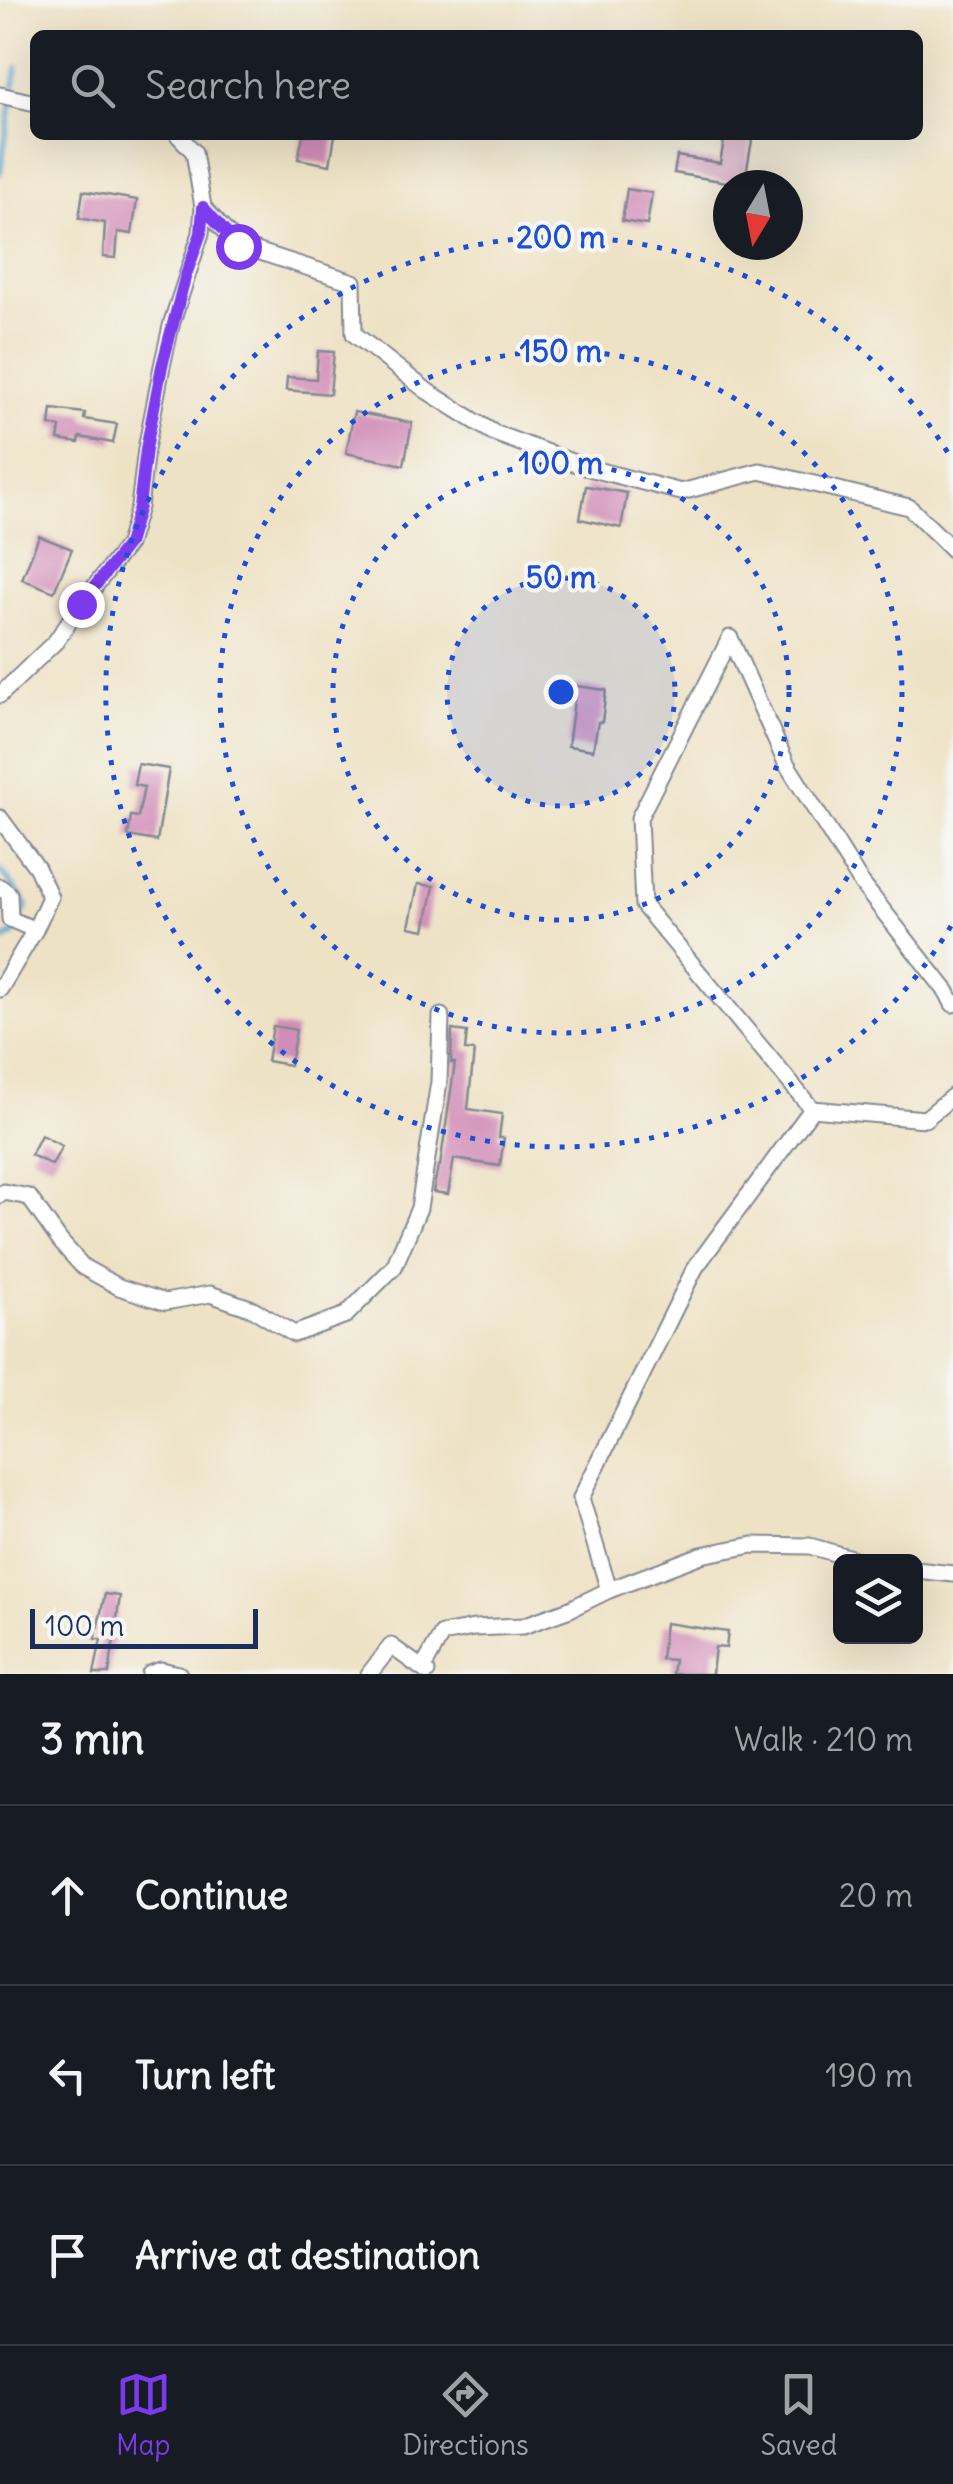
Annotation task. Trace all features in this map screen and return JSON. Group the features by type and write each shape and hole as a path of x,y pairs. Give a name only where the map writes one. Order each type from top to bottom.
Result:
{"street":[{"path":"0,94 30,102"},
{"path":"0,695 56,642 128,544 139,507 166,351 201,233 203,207 194,152 183,140"},
{"path":"203,207 238,246 353,282 354,334 426,391 494,433 585,467 681,492 760,471 909,507 953,550"},
{"path":"953,1004 862,884 786,764 730,638 639,818 643,904 812,1109 925,1118 953,1096"},
{"path":"0,818 37,868 50,897 36,930 0,989"},
{"path":"0,887 9,894 10,919 36,930"},
{"path":"0,1194 29,1198 84,1268 119,1287 165,1302 210,1294 253,1308 294,1334 346,1316 394,1267 419,1208 439,1082 441,1016"},
{"path":"609,1590 580,1498 695,1268 812,1109"},
{"path":"369,1674 391,1646 427,1671 442,1634 523,1626 702,1555 753,1546 810,1546 838,1554"},
{"path":"923,1571 953,1574"},
{"path":"150,1674 161,1670 180,1674"}],"building":[{"path":"302,140 334,140 330,165 298,159"},
{"path":"724,140 752,140 747,170 713,170 713,180 674,173 677,156 720,163"},
{"path":"627,189 652,193 647,225 622,221"},
{"path":"83,191 137,200 132,234 118,232 116,258 103,257 105,223 79,218"},
{"path":"318,351 334,352 330,394 286,390 287,377 316,379"},
{"path":"52,409 85,413 84,419 117,424 113,443 80,437 79,443 58,440 60,427 50,425"},
{"path":"354,412 412,423 404,465 346,453"},
{"path":"586,486 627,493 621,528 580,519"},
{"path":"39,536 72,549 54,592 22,579"},
{"path":"576,686 606,690 593,750 568,746"},
{"path":"138,764 169,769 157,841 128,836 131,816 138,817 144,787 134,785"},
{"path":"418,884 434,886 425,930 409,927"},
{"path":"273,1026 296,1030 290,1065 267,1061"},
{"path":"452,1030 467,1032 465,1050 474,1051 468,1109 502,1114 499,1138 504,1138 500,1166 454,1159 448,1194 433,1192 455,1063 451,1063"},
{"path":"41,1135 62,1146 52,1165 31,1155"},
{"path":"105,1594 120,1596 109,1674 94,1674 101,1639 95,1639"},
{"path":"665,1623 728,1632 726,1648 715,1647 712,1674 672,1674 674,1660 661,1659"}],"waterway":[{"path":"0,173 17,67"},
{"path":"0,870 27,905 13,935 0,942"}],"route":[{"path":"81,604 128,544 139,507 162,366 201,233 203,207 238,246"}]}
